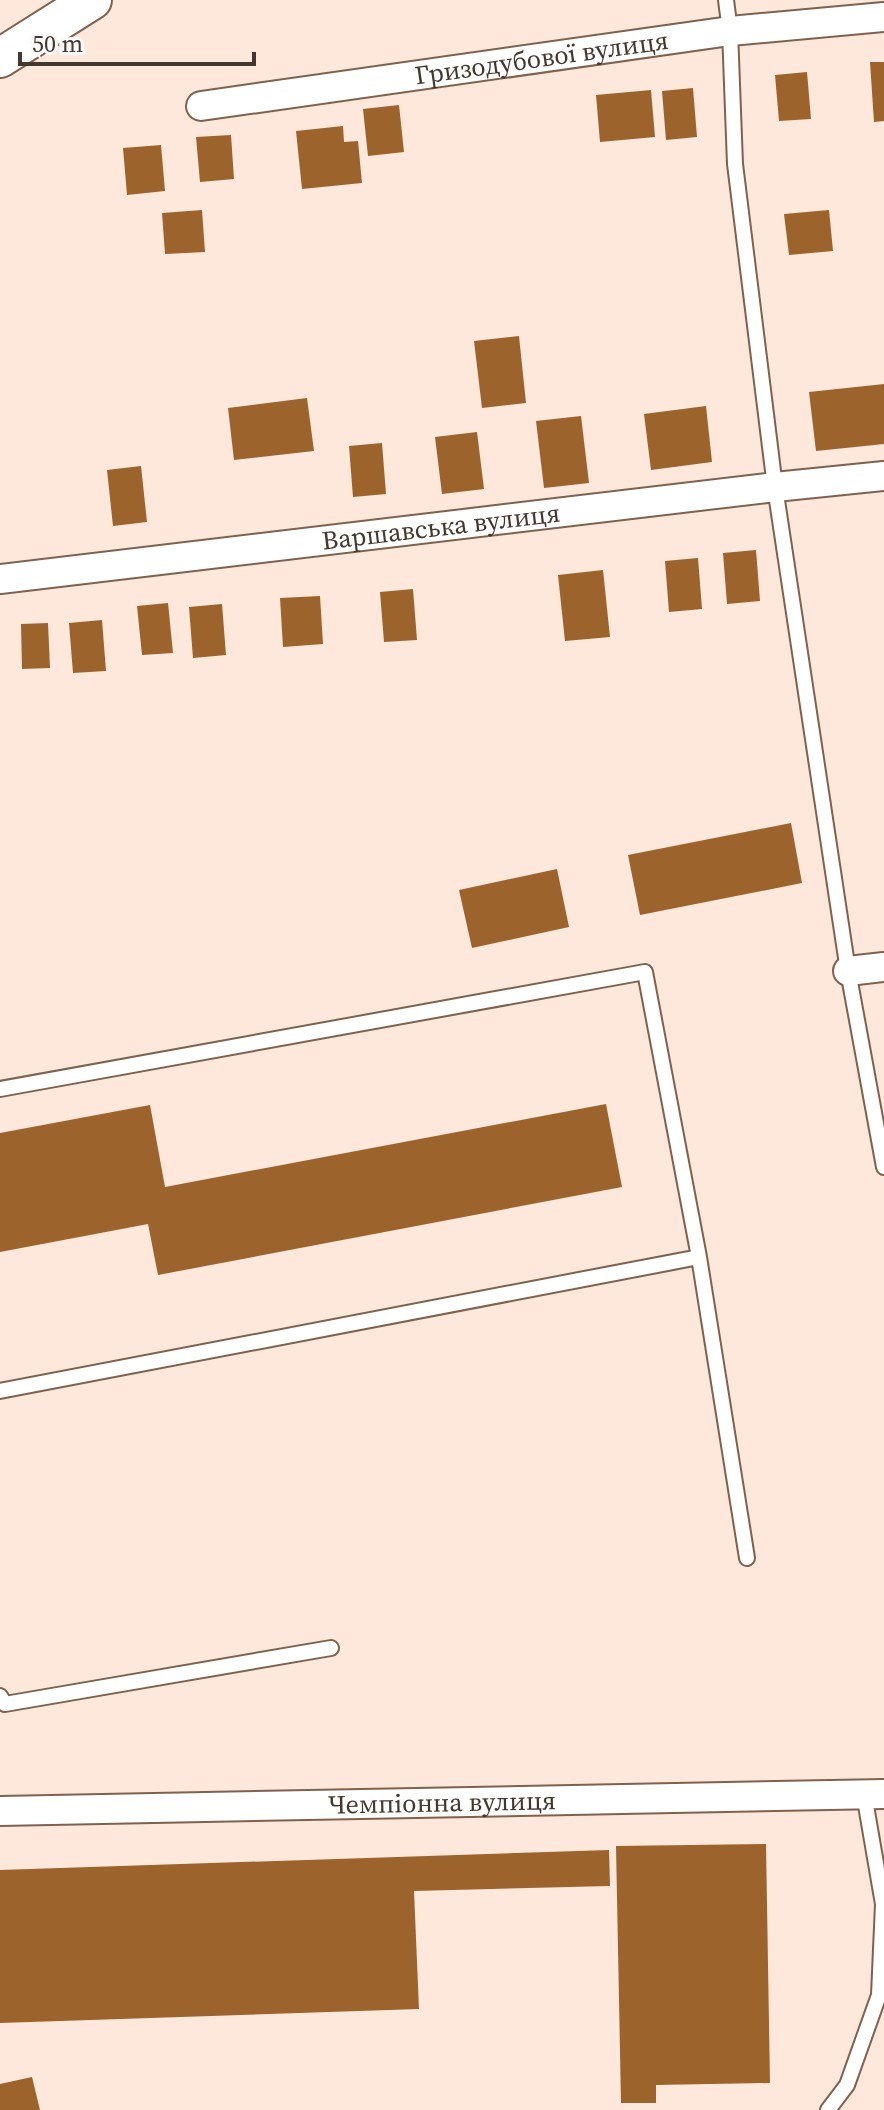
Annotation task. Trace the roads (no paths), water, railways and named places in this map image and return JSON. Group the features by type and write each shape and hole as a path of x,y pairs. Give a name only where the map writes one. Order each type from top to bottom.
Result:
{"main road":[{"path":"0,58 92,0"}],"street":[{"name":"Гризодубової вулиця","path":"201,106 730,31 884,17"},
{"name":"Варшавська вулиця","path":"0,579 884,476"},
{"path":"848,971 884,967"},
{"name":"Чемпіонна вулиця","path":"0,1811 874,1794"}],"lane":[{"path":"726,0 735,164 775,487 848,971 884,1167"},
{"path":"0,1089 645,972 699,1257 747,1558"},
{"path":"0,1391 699,1257"},
{"path":"0,1696 5,1704 331,1648"},
{"path":"828,2110 847,2085 879,1995 883,1904 874,1794"}]}
